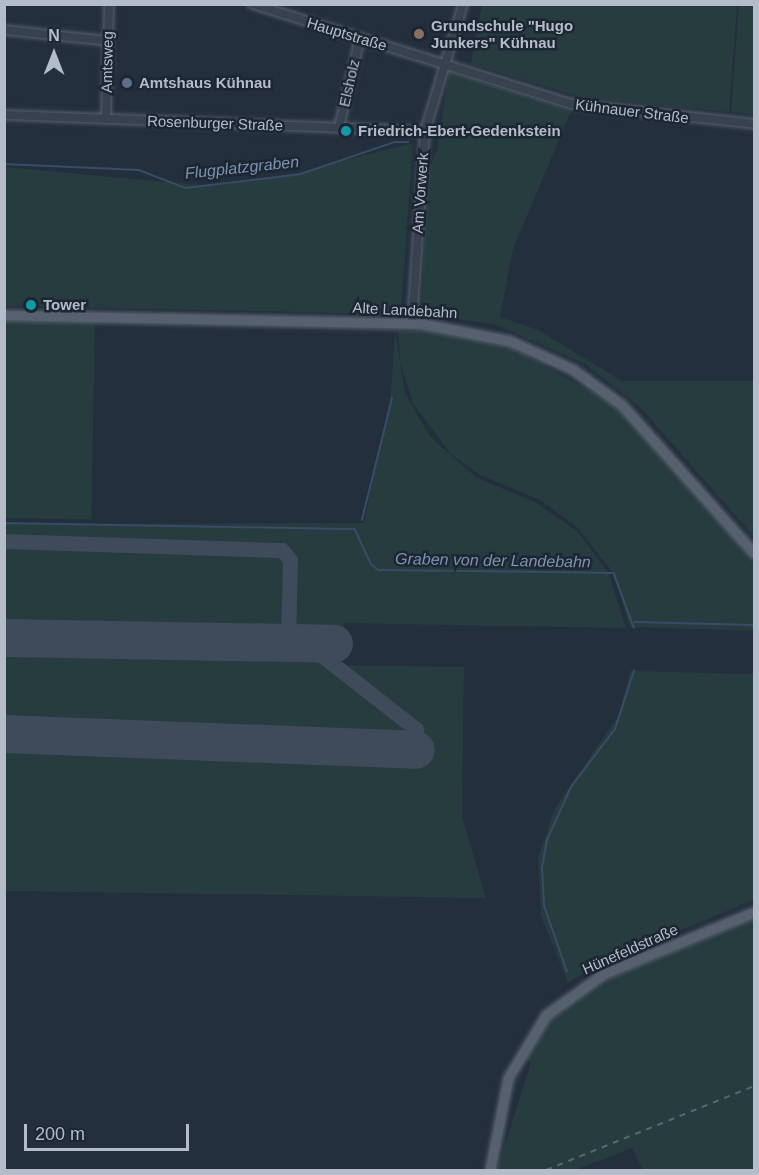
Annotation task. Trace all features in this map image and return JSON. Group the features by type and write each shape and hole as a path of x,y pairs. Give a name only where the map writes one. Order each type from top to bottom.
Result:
{"main road":[{"name":"Alte Landebahn","path":"4,315 412,323 455,327 510,340 586,378 634,416 754,553"},
{"name":"Hünefeldstraße","path":"490,1170 508,1078 546,1015 603,975 754,912"}],"street":[{"name":"Amtsweg","path":"106,119 109,4"},
{"name":"Hauptstraße","path":"252,4 442,64"},
{"name":"Am Vorwerk","path":"412,323 425,131 442,64 464,4"},
{"path":"4,30 108,41"},
{"name":"Elsholz","path":"339,128 360,38"},
{"name":"Kühnauer Straße","path":"442,64 583,106 754,124"},
{"name":"Rosenburger Straße","path":"4,115 425,131"}],"green space":[{"path":"482,5 737,5 729,112 584,98 471,64"},
{"path":"739,5 754,5 754,115 731,112"},
{"path":"449,72 571,111 513,249 500,317 538,330 622,381 754,381 754,537 641,408 585,364 497,325 422,314 427,173 437,150"},
{"path":"413,143 401,314 5,306 5,167 209,186 284,176"},
{"path":"157,312 368,316 402,318 157,315"},
{"path":"5,320 95,322 92,520 4,518"},
{"path":"446,330 500,341 608,401 641,428 754,560 754,631 630,627 612,571 576,526 540,500 478,474 450,453 413,404 400,361 398,331"},
{"path":"395,331 405,393 430,437 477,478 535,502 578,532 608,572 626,628 344,623 343,634 304,633 295,623 284,622 271,633 5,628 5,524 364,523 391,393"},
{"path":"5,649 343,655 343,665 464,667 462,817 486,898 5,891"},
{"path":"630,671 754,674 754,900 599,964 568,983 541,916 538,857 555,808 619,715"},
{"path":"754,918 754,1170 643,1170 632,1148 575,1170 497,1170 531,1063 525,1057 547,1021 588,987"}],"waterway":[{"name":"Flugplatzgraben","path":"4,164 139,170 186,188 301,174 395,142 408,142"},
{"path":"362,520 392,399"},
{"name":"Graben von der Landebahn","path":"4,523 355,529 372,565 379,570 614,573 634,627"},
{"name":"Graben von der Landebahn","path":"635,622 754,625"},
{"path":"567,972 544,906 542,868 547,840 571,787 615,729 634,671"}],"taxiway":[{"path":"4,541 282,550 290,560 288,643"},
{"path":"320,644 320,654 416,729 416,750"}],"runway":[{"path":"4,638 334,644"},
{"path":"4,734 416,750"}],"railway":[{"path":"546,1170 754,1086"}],"place":[{"name":"Grundschule \"Hugo Junkers\" Kühnau","path":"419,34"},
{"name":"Amtshaus Kühnau","path":"127,83"},
{"name":"Friedrich-Ebert-Gedenkstein","path":"346,131"},
{"name":"Tower","path":"31,305"}]}
